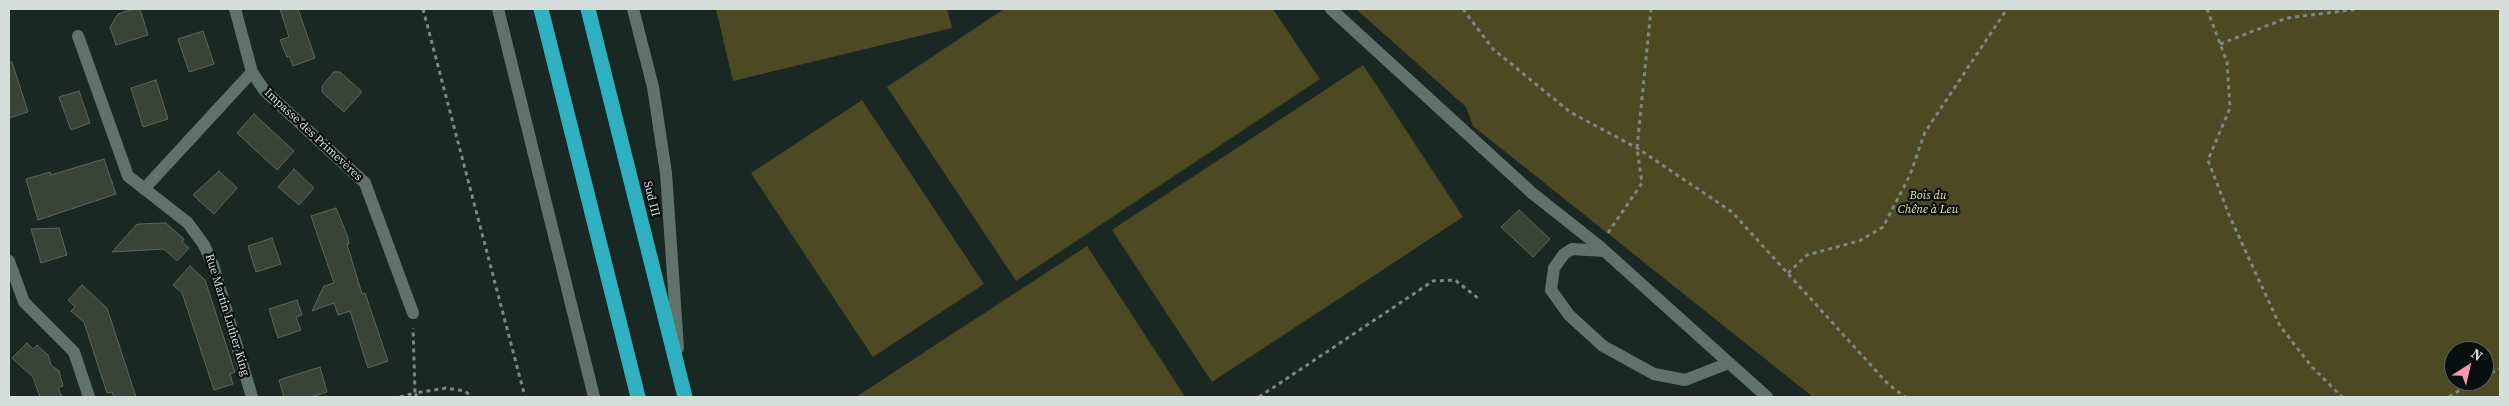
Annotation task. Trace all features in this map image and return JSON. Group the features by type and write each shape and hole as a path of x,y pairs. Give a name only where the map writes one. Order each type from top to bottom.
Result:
{"highway":[{"path":"541,9 638,397"},
{"name":"Sud III","path":"588,9 685,397"}],"street":[{"name":"Impasse des Primevères","path":"235,9 252,72 264,90 365,183 413,313"},
{"path":"498,9 594,397"},
{"path":"632,9 653,87 666,173 679,373"},
{"path":"1331,9 1532,192 1602,248 1767,397"},
{"name":"Rue Martin Luther King","path":"78,36 128,176 188,223 204,244 213,265 252,397"},
{"path":"144,190 252,72"},
{"path":"1602,248 1572,248 1564,254 1554,268 1551,290 1570,315 1603,346 1654,374 1685,380 1728,363"},
{"path":"9,261 24,302 74,352 89,397"}],"path":[{"path":"423,9 525,397"},
{"path":"1463,9 1493,48 1570,112 1637,148 1732,212 1888,384 1905,397"},
{"path":"1602,248 1642,183 1637,148 1651,9"},
{"path":"1788,273 1807,255 1859,241 1883,226 1910,175 1925,132 2007,9"},
{"path":"2207,9 2227,62 2230,108 2208,160 2229,215 2280,326 2312,367 2342,397"},
{"path":"2220,44 2287,18 2360,9"},
{"path":"1259,397 1433,281 1455,280 1479,299"},
{"path":"413,313 415,393 417,397"},
{"path":"400,397 446,388 465,392 472,397"}],"green space":[{"path":"716,9 947,9 952,28 733,81"},
{"path":"1004,9 1273,9 1320,79 1016,281 887,87"},
{"name":"Bois du Chêne à Leu","path":"1356,9 2500,9 2500,397 1813,397 1473,126 1466,107"},
{"path":"1363,65 1463,217 1212,382 1112,230"},
{"path":"862,100 984,284 873,357 751,173"},
{"path":"1087,246 1184,395 1180,397 856,397"}],"building":[{"path":"140,9 148,35 116,45 110,27 118,14"},
{"path":"280,9 298,9 315,58 293,66 280,40 289,37"},
{"path":"203,31 214,64 189,72 178,39"},
{"path":"9,62 12,62 28,112 9,118"},
{"path":"334,72 340,72 362,92 344,112 322,92 322,86"},
{"path":"156,80 168,119 143,127 131,88"},
{"path":"79,91 90,123 71,130 59,97"},
{"path":"254,114 294,151 277,170 237,133"},
{"path":"104,159 116,194 38,220 26,179 50,172 51,175"},
{"path":"294,169 314,188 299,205 278,187"},
{"path":"219,171 237,188 214,214 193,195"},
{"path":"336,208 347,235 349,244 347,244 362,294 365,293 388,361 368,368 350,311 338,315 334,303 312,311 324,286 334,283 311,216"},
{"path":"1519,210 1550,239 1533,257 1501,227"},
{"path":"166,223 184,239 182,242 189,248 177,261 164,249 112,252 137,224"},
{"path":"59,228 67,255 41,263 31,229"},
{"path":"272,238 281,264 256,272 248,246"},
{"path":"190,266 205,280 235,372 230,374 233,384 214,390 182,293 173,285"},
{"path":"82,285 107,308 136,397 114,397 112,392 107,393 84,322 71,311 75,307 68,300"},
{"path":"297,300 302,315 296,317 301,330 278,338 269,309"},
{"path":"27,343 33,349 37,345 48,355 51,365 59,371 63,386 58,388 62,397 40,397 33,377 12,358"},
{"path":"320,367 327,392 311,397 284,397 279,380"}]}
